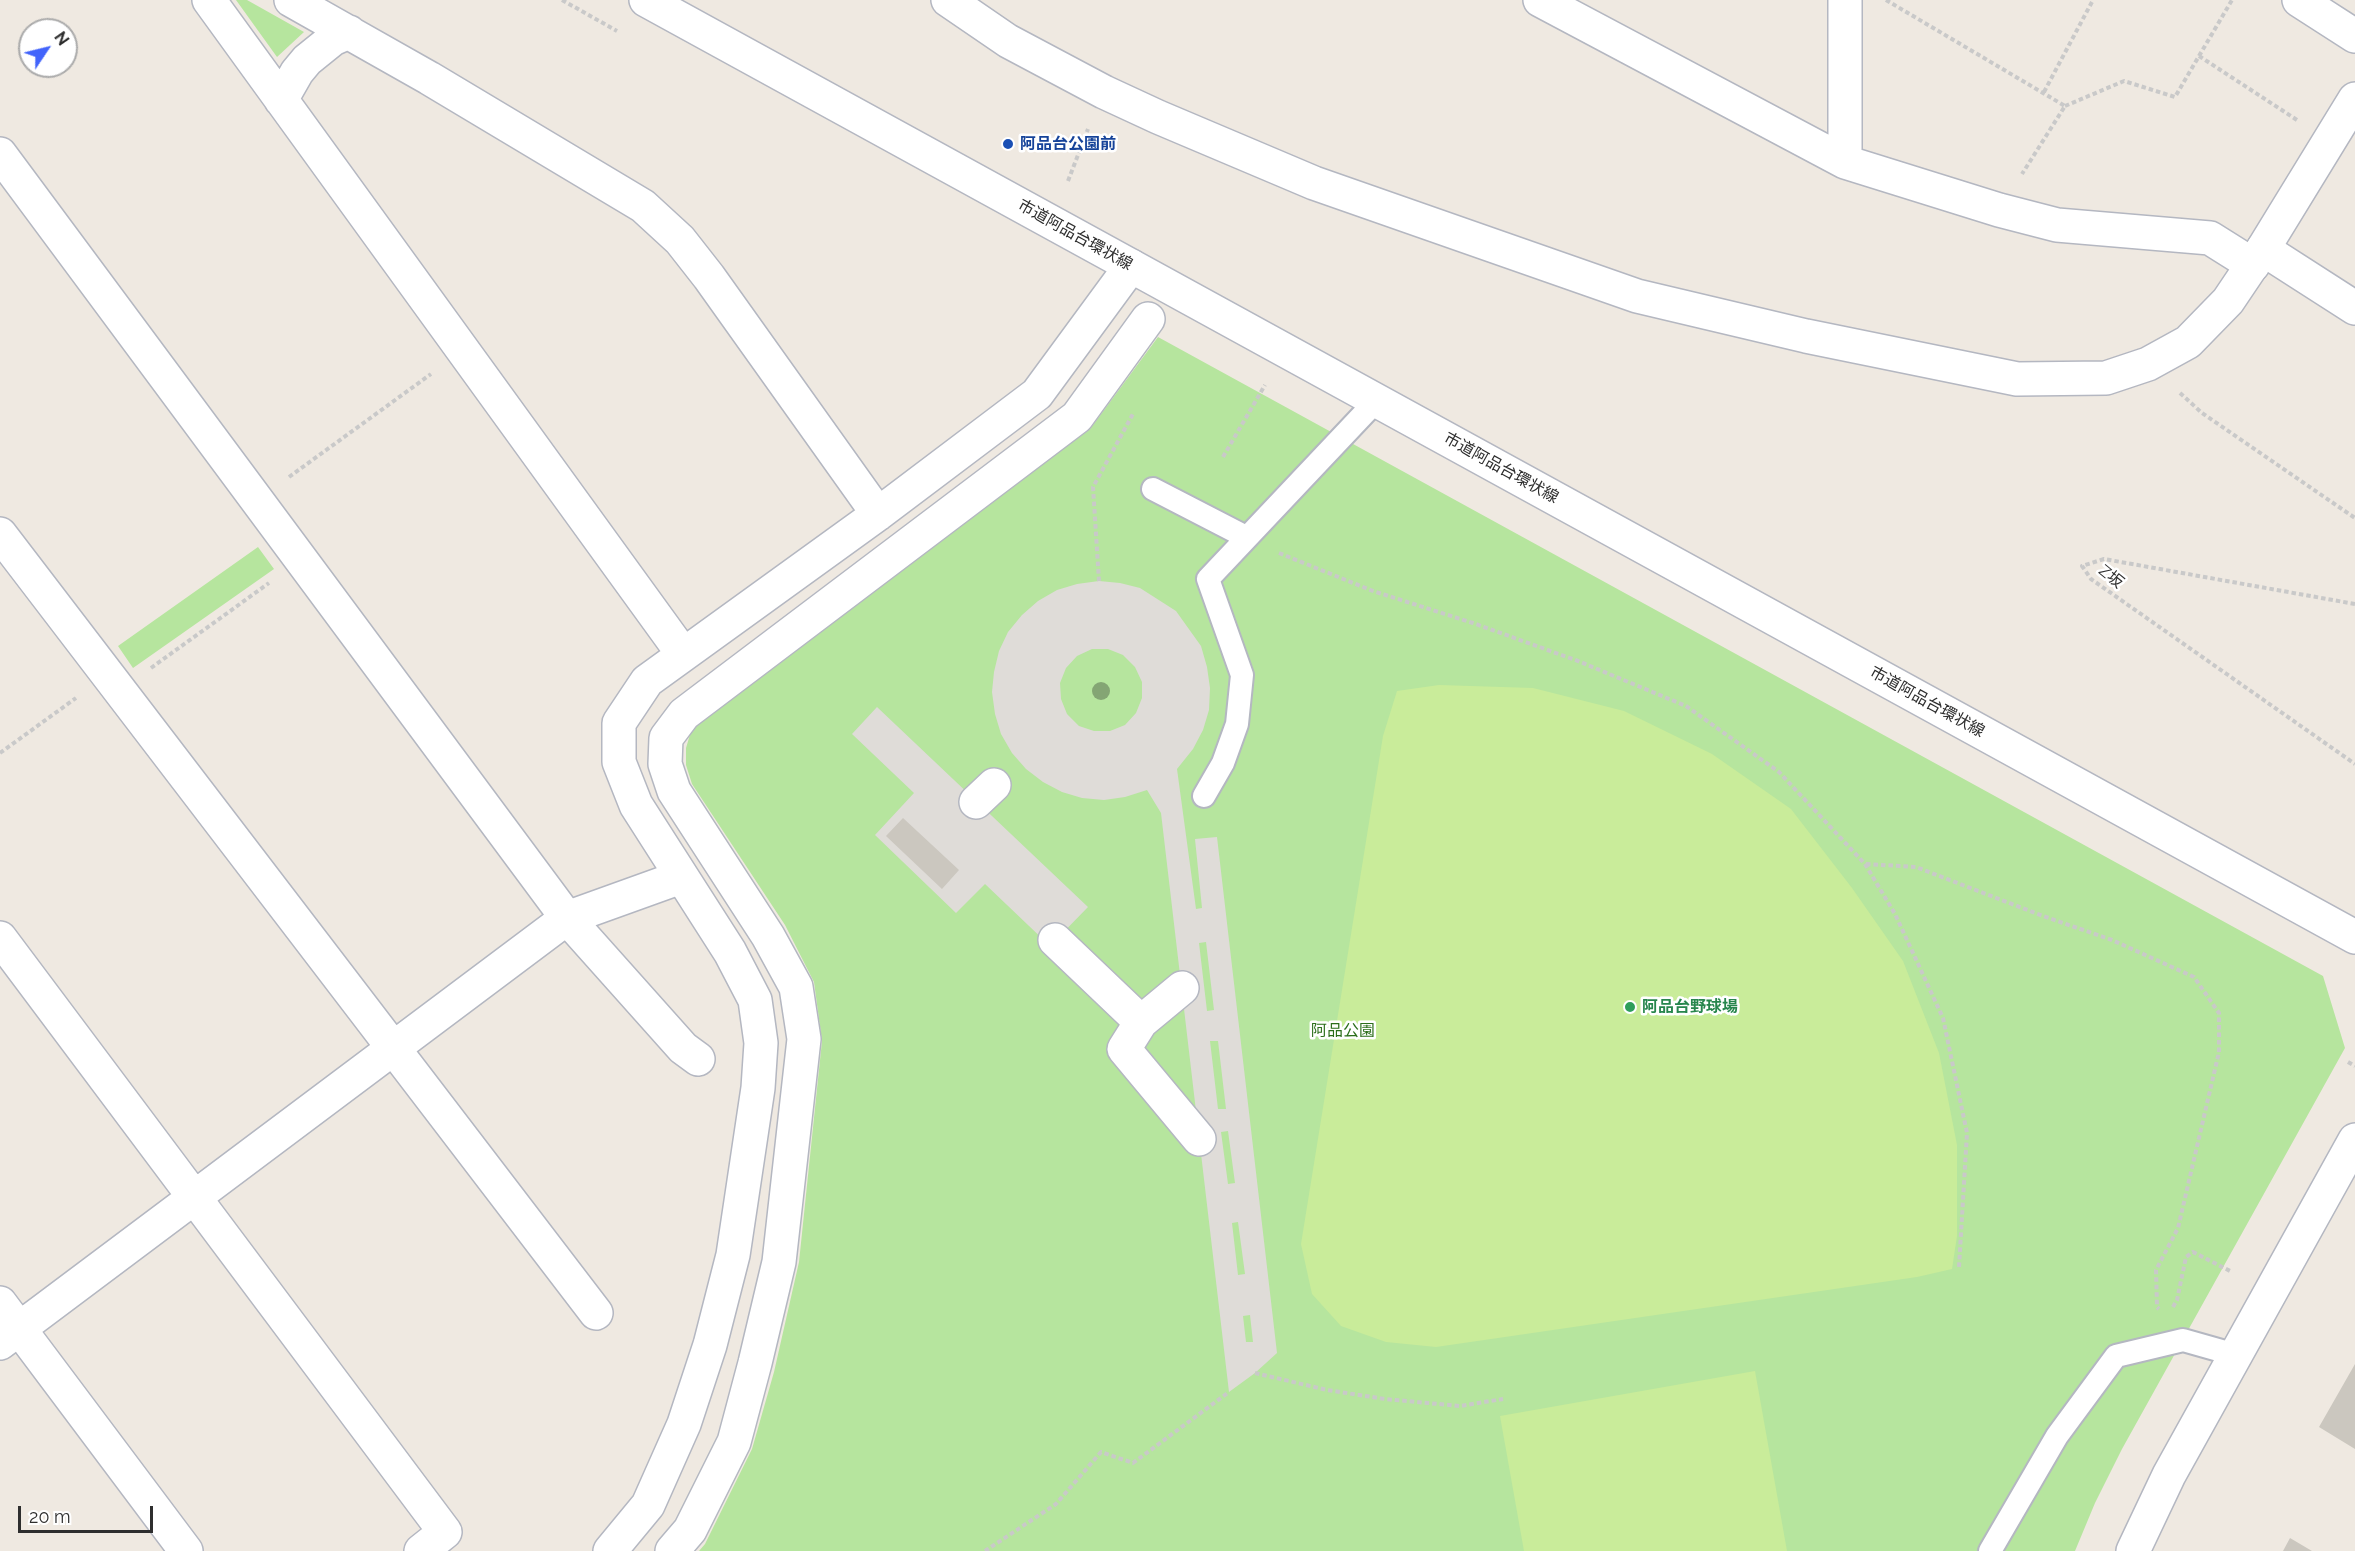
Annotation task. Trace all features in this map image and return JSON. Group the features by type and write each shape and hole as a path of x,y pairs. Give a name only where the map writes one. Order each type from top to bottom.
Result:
{"street":[{"path":"208,0 683,654"},
{"path":"291,0 429,78 643,206 680,240 878,514"},
{"name":"市道阿品台環状線","path":"646,0 2355,936"},
{"path":"948,0 1008,42 1104,92 1314,183 1637,296 1806,336 2007,377 2058,380 2106,378 2148,364 2188,342 2228,301 2258,257 2355,99"},
{"path":"1540,0 1845,162 1999,210 2057,225 2210,238 2258,257 2355,308"},
{"path":"1845,0 1845,162"},
{"path":"2299,0 2355,36"},
{"path":"281,100 297,72 308,60 333,39 348,32"},
{"path":"0,153 567,918 683,1047 698,1059"},
{"path":"610,1551 648,1505 684,1424 706,1356 733,1255 758,1088 761,1043 755,1000 729,952 636,805 619,762 619,723 647,681 878,514 1037,394 1131,266"},
{"path":"672,1551 690,1530 734,1442 755,1363 779,1262 804,1039 796,987 768,936 674,791 665,764 666,738 684,714 1077,417 1148,319"},
{"path":"0,534 596,1313"},
{"path":"186,1551 6,1324 194,1197 567,918 681,877"},
{"path":"0,938 445,1532 421,1551"},
{"path":"1055,940 1141,1022"},
{"path":"1182,987 1141,1022 1124,1049 1199,1139"},
{"path":"2133,1551 2143,1525 2169,1475 2355,1140"}],"lane":[{"path":"1204,796 1223,763 1237,724 1242,675 1208,579 1377,400"},
{"path":"1153,489 1246,537"},
{"path":"1990,1551 2057,1436 2116,1356 2183,1340 2236,1355"}],"path":[{"path":"1885,0 2065,106"},
{"path":"2044,92 2093,0"},
{"path":"1999,210 2065,106 2124,81 2175,97 2232,0"},
{"path":"2199,56 2329,141"},
{"path":"1068,181 1090,123"},
{"path":"257,500 463,351"},
{"path":"1223,457 1266,384"},
{"path":"2179,392 2202,413 2355,518"},
{"path":"1099,581 1093,487 1137,406"},
{"path":"1246,537 1281,554 1373,591 1473,623 1578,661 1686,706 1779,772 1865,864 1894,914 1943,1018 1967,1133 1959,1267"},
{"name":"Z坂","path":"2355,604 2104,559 2082,566 2091,579 2355,764"},
{"path":"0,753 113,682 197,636 237,605"},
{"path":"1865,864 1916,867 2112,940 2194,977 2218,1013 2219,1052 2181,1217 2178,1228 2157,1270 2157,1307 2162,1313"},
{"path":"2348,1062 2355,1066"},
{"path":"2172,1309 2177,1300 2186,1257 2193,1252 2232,1272"},
{"path":"1255,1373 1327,1390 1385,1399 1460,1406 1503,1399"},
{"path":"985,1551 1056,1504 1101,1452 1133,1463 1229,1392"}],"green space":[{"path":"236,0 247,0 304,32 277,57"},
{"name":"阿品公園","path":"1158,337 2323,976 2345,1048 2122,1449 2095,1503 2075,1551 699,1551 705,1544 752,1449 774,1372 799,1262 822,1041 814,982 785,925 692,784 686,765 686,748 694,721 1090,429"},
{"path":"258,547 274,569 133,668 118,646"},
{"name":"阿品台野球場","path":"1439,685 1533,688 1624,711 1712,754 1791,809 1852,888 1903,961 1939,1053 1957,1145 1957,1236 1952,1269 1917,1277 1436,1347 1386,1342 1341,1326 1312,1294 1301,1244 1383,736 1397,691"},
{"path":"1755,1371 1787,1551 1524,1551 1500,1416"}],"shaded area":[{"path":"1099,581 1140,588 1176,611 1201,646 1207,667 1210,688 1209,710 1203,730 1193,749 1177,769 1196,909 1202,908 1195,839 1217,837 1277,1353 1229,1392 1161,813 1147,790 1125,797 1104,800 1082,798 1062,792 1043,782 1026,769 1012,753 1001,734 995,714 992,692 994,672 999,651 1008,632 1038,601 1057,590","holes":["1092,649 1108,649 1123,655 1135,667 1142,682 1142,698 1136,713 1125,725 1110,731 1094,731 1079,726 1067,714 1061,699 1060,683 1066,668 1077,656","1206,942 1214,1010 1207,1011 1199,943","1210,1041 1218,1041 1226,1109 1218,1109","1228,1131 1235,1183 1228,1184 1221,1132","1238,1222 1245,1274 1238,1275 1232,1223","1250,1315 1253,1342 1246,1342 1243,1316"]},
{"path":"877,707 1088,907 1050,946 985,884 956,913 875,835 914,793 852,734"}],"building":[{"path":"903,818 959,870 942,889 886,836"},
{"path":"2355,1364 2355,1449 2319,1427"},
{"path":"2290,1538 2312,1551 2283,1551"}],"place":[{"name":"阿品台公園前","path":"1008,144"},
{"name":"阿品台野球場","path":"1630,1007"}]}
